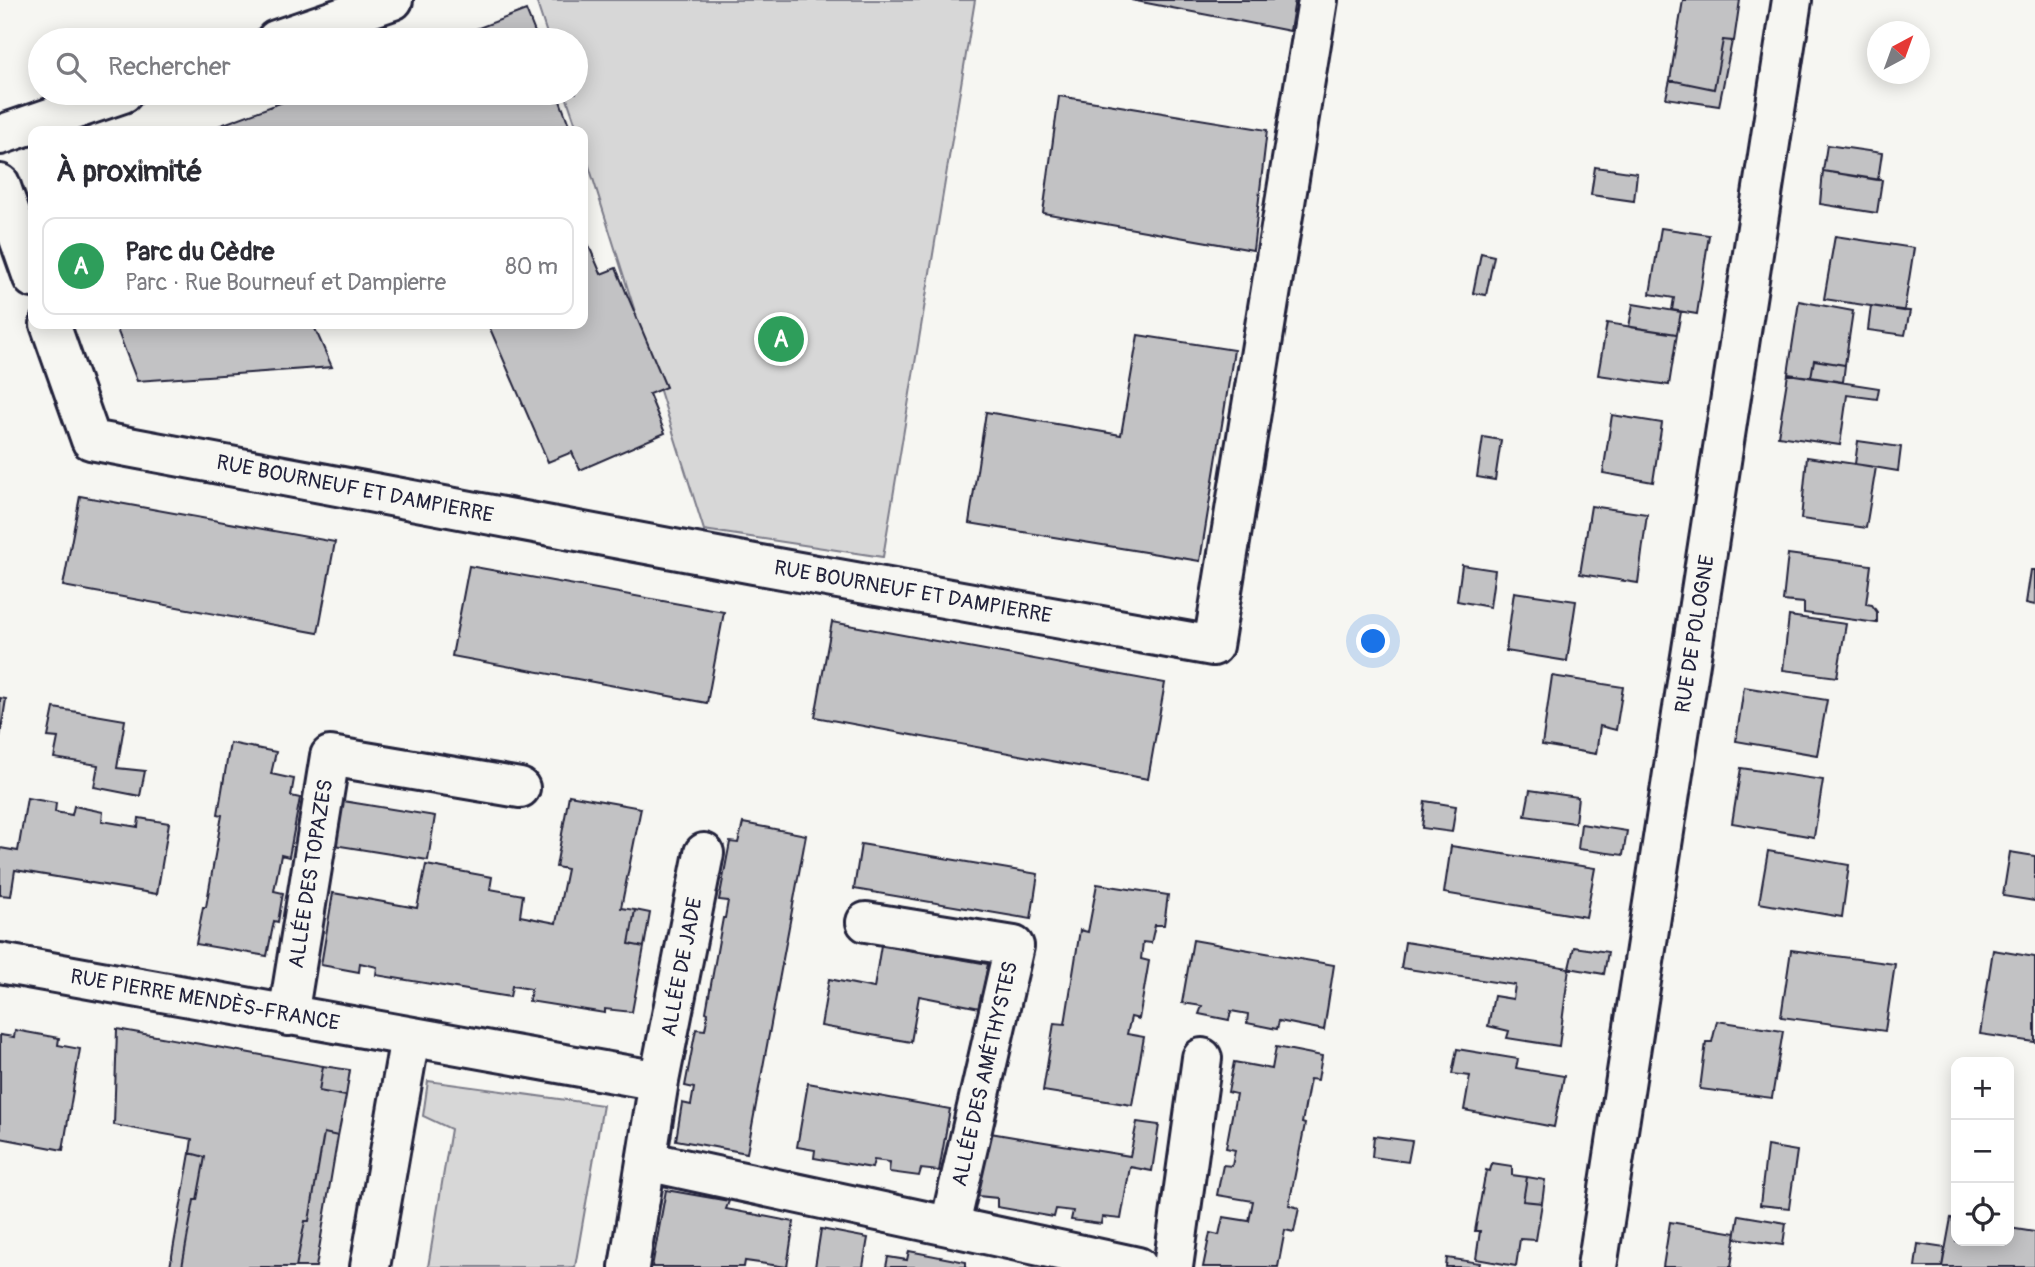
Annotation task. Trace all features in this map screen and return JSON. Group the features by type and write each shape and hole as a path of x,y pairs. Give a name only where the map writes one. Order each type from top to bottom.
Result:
{"street":[{"path":"311,28 393,0"},
{"name":"RUE BOURNEUF ET DAMPIERRE","path":"52,329 91,440 754,564 1213,646 1318,0"},
{"name":"RUE DE POLOGNE","path":"1597,1267 1792,0"},
{"path":"0,135 88,105"},
{"path":"0,184 28,264"},
{"name":"ALLÉE DES TOPAZES","path":"288,1016 330,756 520,788"},
{"name":"ALLÉE DE JADE","path":"659,1081 704,853"},
{"name":"ALLÉE DES AMÉTHYSTES","path":"866,922 1014,946 950,1225"},
{"name":"RUE PIERRE MENDÈS-FRANCE","path":"0,963 659,1081"},
{"path":"370,1267 410,1037"},
{"path":"1173,1267 1202,1058"},
{"path":"629,1267 659,1081"},
{"path":"646,1161 1138,1267"}],"shaded area":[{"path":"536,0 975,0 883,557 704,530 588,163 588,126 576,126 569,105 588,105 588,28 545,28"},
{"path":"428,1081 603,1105 575,1267 428,1267 451,1129 423,1116"}],"building":[{"path":"1131,0 1295,0 1290,31"},
{"path":"1683,0 1740,0 1734,41 1723,40 1714,89 1670,80"},
{"path":"526,10 533,28 479,28"},
{"path":"1723,40 1732,41 1719,106 1666,98 1670,80 1714,89"},
{"path":"1059,96 1267,130 1253,250 1043,213"},
{"path":"275,105 562,105 569,126 218,126"},
{"path":"1827,145 1882,153 1878,180 1823,171"},
{"path":"1595,167 1637,173 1634,201 1591,195"},
{"path":"1823,171 1882,180 1877,213 1820,204"},
{"path":"1661,228 1709,235 1697,314 1672,310 1674,298 1650,294"},
{"path":"1835,236 1914,248 1904,311 1824,299"},
{"path":"588,244 601,274 616,268 666,387 649,394 665,433 580,470 572,452 548,462 490,329 588,329"},
{"path":"1481,253 1494,256 1486,295 1473,293"},
{"path":"1799,301 1853,311 1845,365 1814,360 1811,377 1788,374"},
{"path":"1633,304 1681,312 1677,334 1629,327"},
{"path":"1871,306 1910,311 1905,335 1868,330"},
{"path":"1607,323 1677,334 1669,385 1598,375"},
{"path":"117,329 315,329 332,367 137,381"},
{"path":"1138,335 1234,350 1200,561 969,523 986,412 1121,435"},
{"path":"1814,360 1845,365 1843,382 1811,377"},
{"path":"1788,374 1879,388 1877,399 1847,395 1840,445 1778,436"},
{"path":"1612,415 1662,423 1653,482 1603,473"},
{"path":"1483,437 1501,440 1495,480 1477,477"},
{"path":"1858,441 1901,447 1898,471 1855,464"},
{"path":"1807,457 1876,467 1866,528 1801,519"},
{"path":"80,496 335,542 318,633 63,586"},
{"path":"1591,506 1647,514 1638,583 1580,574"},
{"path":"1788,554 1871,565 1866,604 1872,605 1877,612 1877,623 1804,613 1804,603 1783,601"},
{"path":"1462,565 1495,570 1490,607 1457,601"},
{"path":"469,566 724,612 707,703 452,656"},
{"path":"2031,570 2035,570 2035,605 2026,603"},
{"path":"1514,592 1576,601 1567,661 1506,651"},
{"path":"1789,616 1846,624 1837,677 1783,670"},
{"path":"832,622 1165,683 1148,779 815,717"},
{"path":"1552,676 1623,687 1616,730 1600,726 1596,754 1542,745"},
{"path":"1744,687 1827,700 1817,755 1736,741"},
{"path":"0,698 6,699 0,737"},
{"path":"54,708 125,720 117,768 145,771 140,796 94,787 98,765 54,758 58,738 48,737"},
{"path":"230,743 276,752 271,774 294,779 291,796 300,798 289,857 281,855 274,891 283,893 278,922 274,921 267,956 196,944 203,907 206,907 222,815 218,814"},
{"path":"1741,768 1823,780 1814,837 1732,823"},
{"path":"1530,790 1578,797 1575,823 1525,816"},
{"path":"569,795 641,808 621,908 635,910 629,944 644,947 632,1012 605,1009 605,1013 529,1001 531,989 512,986 510,997 376,975 377,967 360,963 359,972 321,965 333,893 417,908 426,865 492,877 490,889 523,895 520,916 556,923 567,869 556,867"},
{"path":"27,798 56,803 55,812 72,815 74,806 103,812 102,821 138,827 139,818 169,823 157,894 15,870 11,896 0,895 0,848 18,851"},
{"path":"343,801 435,816 428,860 334,845"},
{"path":"1425,801 1456,806 1452,832 1422,828"},
{"path":"743,823 806,835 747,1153 676,1140 682,1103 691,1105 694,1088 685,1086 696,1029 705,1030 706,1012 728,901 719,900 730,842 738,843"},
{"path":"1581,824 1627,831 1623,855 1578,849"},
{"path":"861,844 1038,874 1031,919 854,889"},
{"path":"1451,846 1595,868 1586,917 1444,893"},
{"path":"1768,851 1849,865 1842,917 1759,903"},
{"path":"2010,852 2035,856 2035,901 2003,896"},
{"path":"1097,884 1168,895 1164,925 1155,925 1151,943 1143,942 1141,959 1149,961 1139,1019 1131,1017 1127,1034 1144,1037 1132,1105 1043,1091 1054,1023 1065,1024 1080,930 1088,932"},
{"path":"635,910 650,913 644,947 629,944"},
{"path":"1193,940 1334,965 1324,1030 1279,1021 1277,1029 1247,1023 1248,1014 1231,1011 1229,1020 1199,1014 1202,1006 1182,1003"},
{"path":"1405,942 1569,968 1559,1046 1507,1038 1509,1031 1488,1026 1494,996 1513,999 1515,985 1401,968"},
{"path":"881,945 988,964 980,1008 919,996 911,1042 821,1026 829,979 874,988"},
{"path":"1574,947 1608,952 1604,974 1569,968"},
{"path":"1791,950 1895,964 1885,1031 1781,1017"},
{"path":"1993,950 2035,957 2035,1042 1980,1034"},
{"path":"1717,1021 1783,1031 1772,1098 1700,1089 1706,1042 1712,1042"},
{"path":"117,1029 323,1066 319,1091 346,1096 338,1136 324,1133 309,1221 305,1221 296,1267 182,1267 205,1157 190,1153 192,1139 114,1125"},
{"path":"15,1030 59,1038 58,1045 80,1049 63,1150 0,1138 0,1035 14,1037"},
{"path":"1276,1047 1322,1056 1318,1080 1310,1079 1302,1123 1305,1124 1289,1205 1299,1208 1294,1232 1285,1230 1278,1267 1203,1267 1210,1233 1219,1235 1223,1217 1249,1221 1253,1201 1217,1195 1223,1165 1232,1166 1235,1150 1226,1148 1236,1094 1228,1092 1234,1062 1272,1069"},
{"path":"1457,1049 1518,1059 1516,1068 1564,1076 1554,1127 1464,1110 1470,1076 1452,1074"},
{"path":"323,1066 350,1070 346,1096 319,1091"},
{"path":"808,1083 950,1109 939,1171 921,1169 919,1176 889,1172 890,1162 874,1160 872,1168 814,1158 815,1150 797,1147"},
{"path":"1137,1122 1159,1125 1152,1171 1130,1167 1121,1219 1102,1217 1101,1224 1071,1220 1073,1211 1056,1209 1054,1217 997,1207 997,1198 978,1196 990,1133 1130,1156"},
{"path":"324,1133 338,1136 316,1267 296,1267 305,1221 309,1221"},
{"path":"1374,1136 1412,1141 1408,1162 1372,1157"},
{"path":"1767,1146 1797,1151 1789,1208 1760,1205"},
{"path":"190,1153 205,1157 182,1267 170,1267"},
{"path":"1492,1163 1512,1166 1512,1175 1527,1177 1523,1201 1542,1203 1536,1240 1520,1239 1516,1266 1476,1259 1480,1231 1475,1231 1486,1170 1490,1171"},
{"path":"1527,1177 1545,1180 1542,1203 1523,1201"},
{"path":"666,1190 729,1201 726,1209 794,1222 787,1267 745,1261 744,1267 652,1267"},
{"path":"1739,1215 1786,1223 1783,1245 1735,1238"},
{"path":"1951,1218 1951,1246 2014,1246 2014,1229 2035,1232 2035,1267 1942,1267"},
{"path":"1670,1222 1736,1233 1731,1267 1663,1267"},
{"path":"821,1229 868,1238 863,1267 815,1267"},
{"path":"1918,1244 1945,1248 1942,1267 1915,1267"},
{"path":"909,1251 966,1262 966,1267 886,1267 888,1257 907,1260"},
{"path":"1447,1258 1480,1263 1479,1267 1446,1267"}],"place":[{"name":"Parc du Cèdre","path":"781,339"}]}
